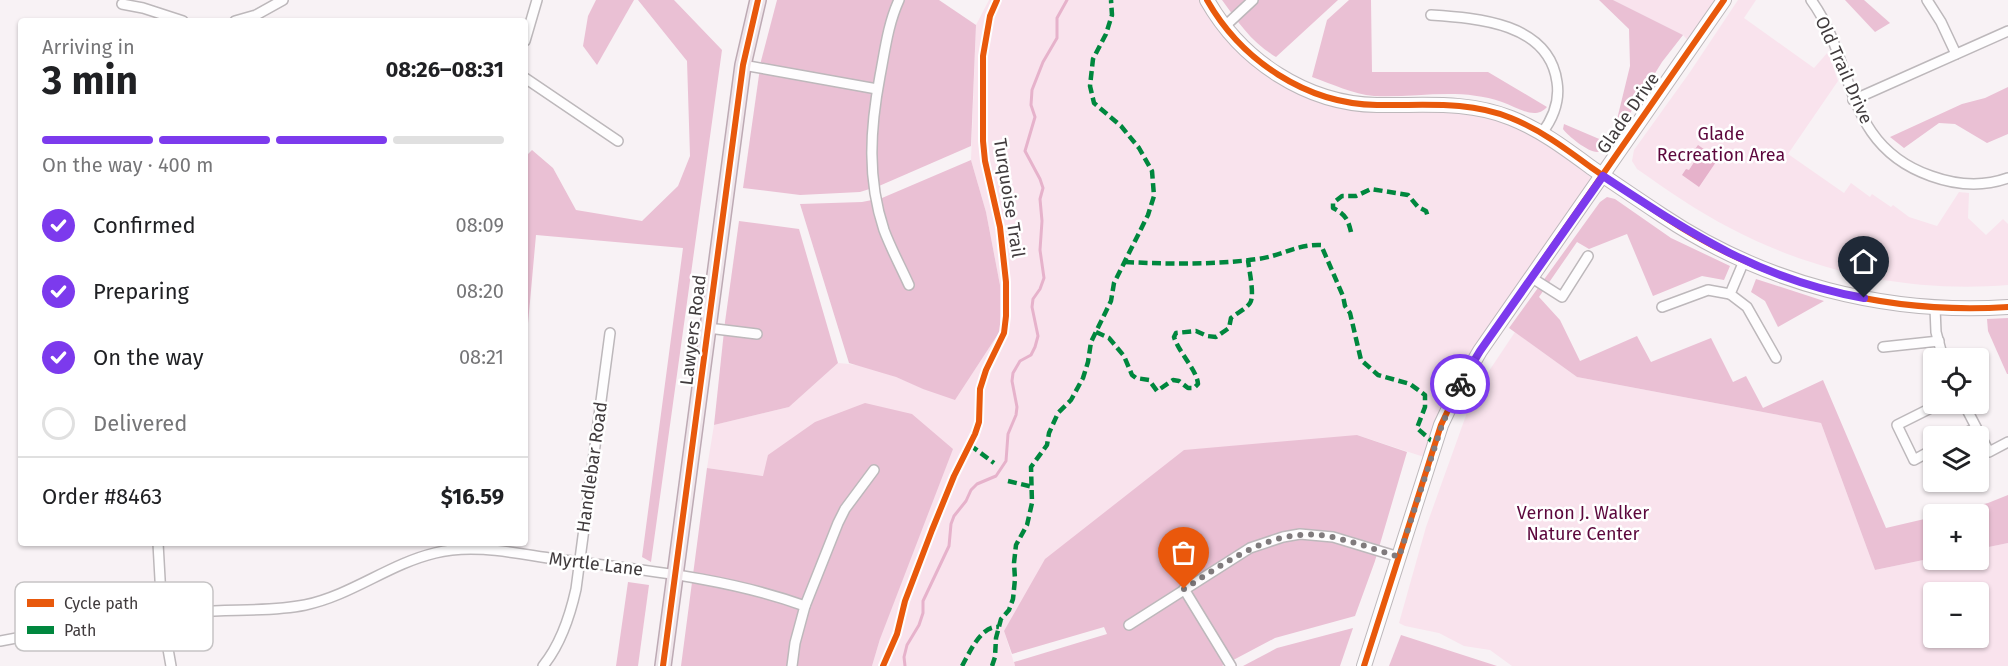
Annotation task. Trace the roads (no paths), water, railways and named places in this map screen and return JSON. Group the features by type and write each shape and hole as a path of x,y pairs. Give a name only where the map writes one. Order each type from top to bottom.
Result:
{"main road":[{"name":"Lawyers Road","path":"663,666 743,65 758,0"}],"street":[{"path":"245,18 283,0"},
{"path":"528,30 537,0"},
{"path":"898,0 888,29 871,137 873,183 884,229 909,285"},
{"path":"1207,0 1224,27 1245,50 1273,72 1292,83 1322,96 1367,105 1446,104 1476,107 1508,117 1542,133 1675,224 1744,261 1768,271 1831,291 1881,302 1935,308 2008,306"},
{"path":"1224,27 1253,0"},
{"name":"Glade Drive","path":"1364,666 1451,403 1480,351 1724,0"},
{"name":"Old Trail Drive","path":"1811,0 1823,19 1853,100 1881,143 1902,161 1924,174 1941,180 1972,184 2008,178"},
{"path":"1927,0 1941,22 1956,54"},
{"path":"122,4 174,18"},
{"path":"1431,15 1493,22 1520,32 1540,45 1552,63 1558,88 1555,112 1542,133"},
{"path":"1853,100 2008,31"},
{"path":"743,65 878,89"},
{"path":"528,80 618,141"},
{"path":"1532,278 1562,297 1588,256"},
{"path":"1730,294 1744,261"},
{"path":"1662,307 1708,290 1730,294 1747,307 1776,358"},
{"path":"1935,308 1935,321 1941,348"},
{"path":"708,328 757,334"},
{"name":"Handlebar Road","path":"543,666 566,625 574,598 610,333"},
{"path":"1883,347 1939,341"},
{"path":"1923,412 1897,425 1914,459 1923,455"},
{"path":"1989,452 2008,442"},
{"path":"792,666 795,643 805,606 838,523 845,509 874,470"},
{"path":"1128,624 1250,548 1282,537 1300,534 1333,537 1399,557"},
{"path":"158,546 160,582"},
{"name":"Myrtle Lane","path":"213,610 285,608 305,605 347,592 436,548 490,551 675,574 744,586 805,606"},
{"path":"1184,589 1231,666"},
{"name":"Myrtle Lane","path":"0,640 15,638"},
{"path":"168,651 171,666"}],"waterway":[{"path":"905,666 904,657 907,645 919,625 923,613 923,601 949,546 954,516 966,501 971,490 977,484 996,476 1006,461 1008,434 1017,407 1012,381 1013,373 1020,361 1031,355 1038,336 1032,307 1033,299 1044,278 1040,250 1042,221 1040,199 1043,188 1025,151 1035,117 1031,105 1032,90 1043,62 1057,38 1057,18 1067,0"}],"park label":[{"name":"Glade Recreation Area","path":"1721,144"},
{"name":"Vernon J. Walker Nature Center","path":"1583,523"}]}
